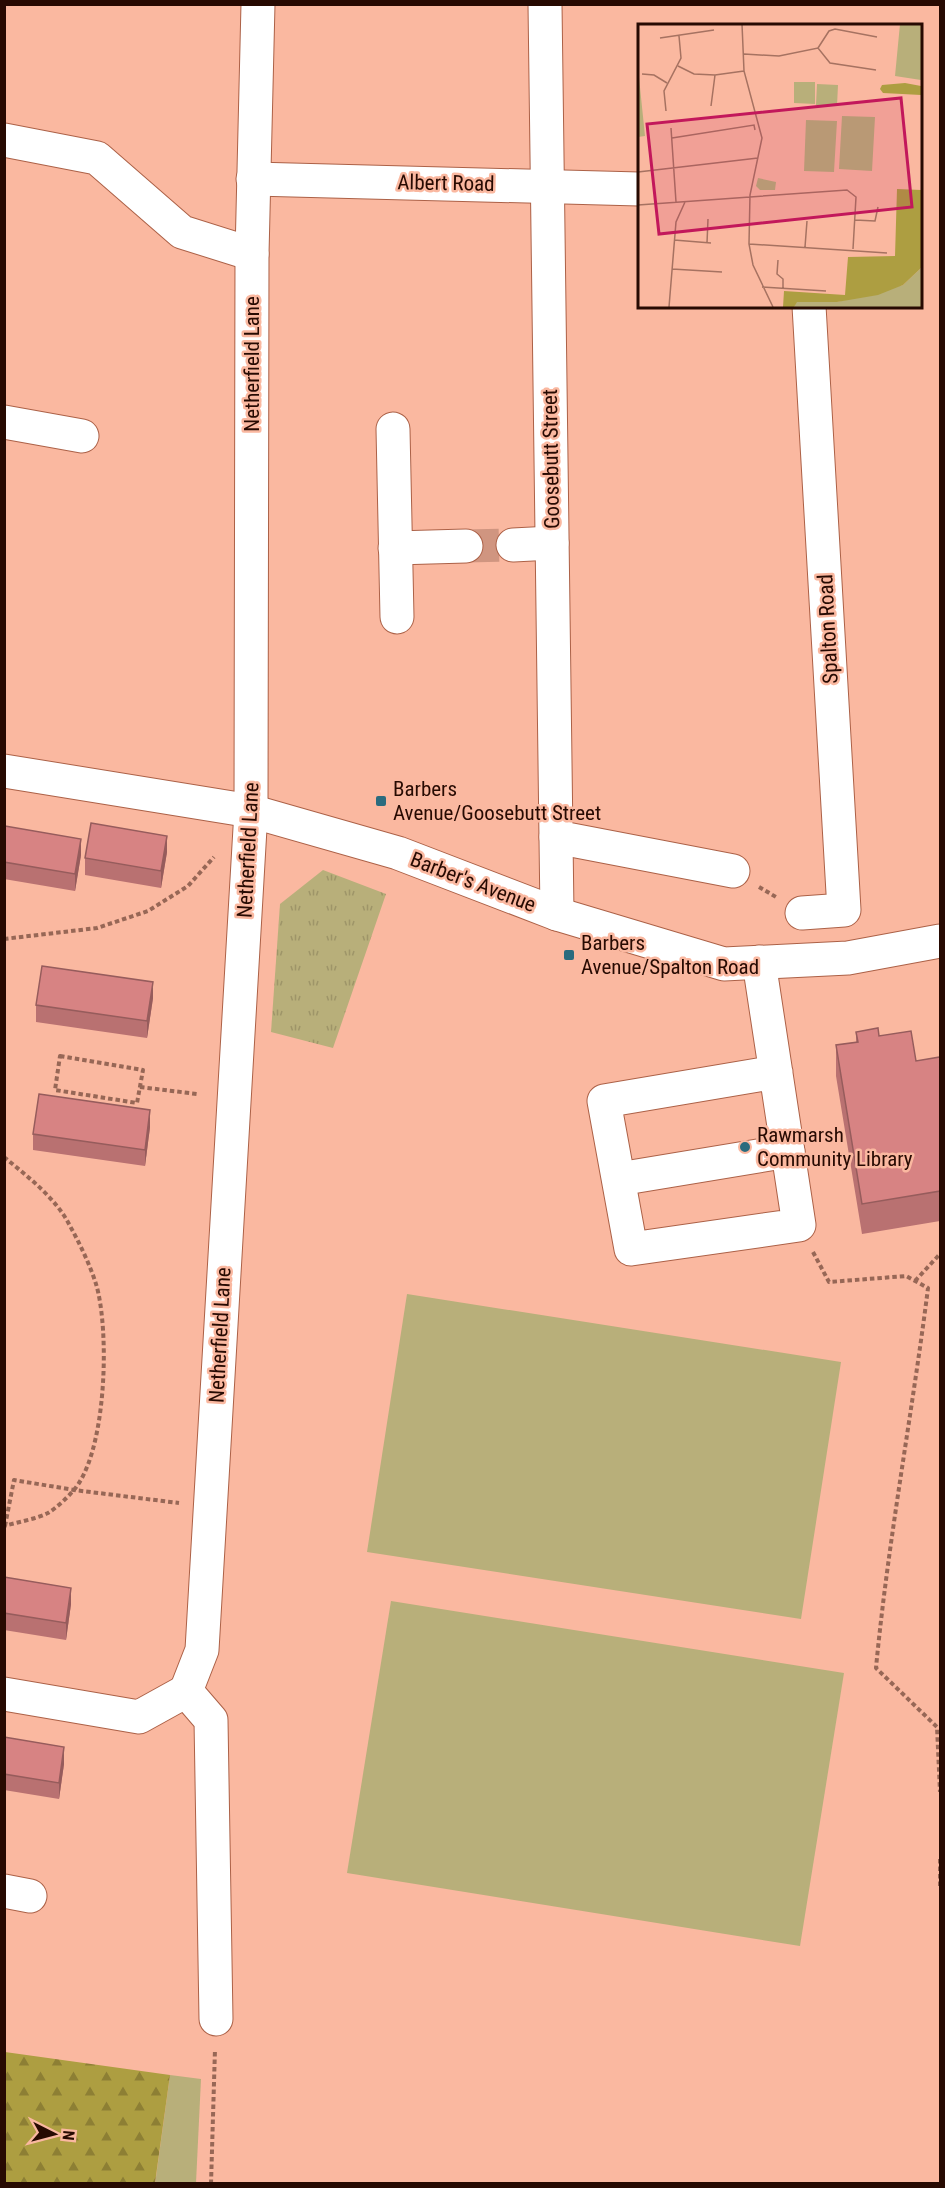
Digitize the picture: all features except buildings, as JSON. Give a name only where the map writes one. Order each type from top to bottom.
[{"type":"street","name":"Netherfield Lane","points":[[186,1691],[202,1650],[251,811],[252,254],[258,4]]},
{"type":"street","name":"Goosebutt Street","points":[[545,4],[557,914]]},
{"type":"street","points":[[4,140],[97,158],[182,232],[252,254]]},
{"type":"street","name":"Albert Road","points":[[253,179],[638,189]]},
{"type":"street","name":"Spalton Road","points":[[802,913],[844,910],[809,308]]},
{"type":"street","points":[[4,423],[82,436]]},
{"type":"street","points":[[393,429],[397,617]]},
{"type":"street","points":[[513,544],[552,543]]},
{"type":"street","points":[[395,548],[466,546]]},
{"type":"street","name":"Barber's Avenue","points":[[4,771],[251,811],[398,853],[557,914],[724,964],[848,957],[940,941]]},
{"type":"street","points":[[556,837],[733,871]]},
{"type":"street","points":[[759,962],[776,1072],[799,1225],[631,1249],[604,1101],[776,1072]]},
{"type":"street","points":[[619,1179],[788,1151]]},
{"type":"street","points":[[4,1694],[138,1717],[186,1691],[211,1720],[216,2019]]},
{"type":"path","points":[[4,939],[97,928],[148,911],[188,886],[218,853]]},
{"type":"path","points":[[733,871],[802,913]]},
{"type":"path","points":[[60,1056],[143,1070],[140,1087],[137,1103],[55,1090],[60,1056]]},
{"type":"path","points":[[140,1087],[197,1094]]},
{"type":"path","points":[[4,1157],[43,1191],[69,1224],[96,1285],[104,1338],[101,1414],[88,1463],[74,1490],[48,1513],[5,1526],[14,1480],[74,1490],[210,1506]]},
{"type":"path","points":[[799,1225],[829,1282],[906,1276],[928,1288],[882,1607],[876,1668],[937,1727],[940,1792]]},
{"type":"path","points":[[915,1281],[940,1254]]},
{"type":"path","points":[[940,1859],[940,1888]]},
{"type":"path","points":[[211,2184],[216,2019]]},
{"type":"green space","points":[[323,870],[386,894],[333,1048],[271,1032],[280,904]]},
{"type":"green space","points":[[407,1294],[841,1362],[801,1619],[367,1552]]},
{"type":"green space","points":[[391,1601],[844,1673],[800,1946],[347,1873]]},
{"type":"green space","points":[[5,2052],[170,2075],[155,2183],[5,2183]]},
{"type":"green space","points":[[170,2075],[201,2079],[196,2183],[155,2184]]},
{"type":"tunnel","points":[[466,546],[513,545]]},
{"type":"place","name":"Barbers Avenue/Goosebutt Street","points":[[381,801]]},
{"type":"place","name":"Barbers Avenue/Spalton Road","points":[[569,955]]},
{"type":"place","name":"Rawmarsh Community Library","points":[[745,1147]]}]
